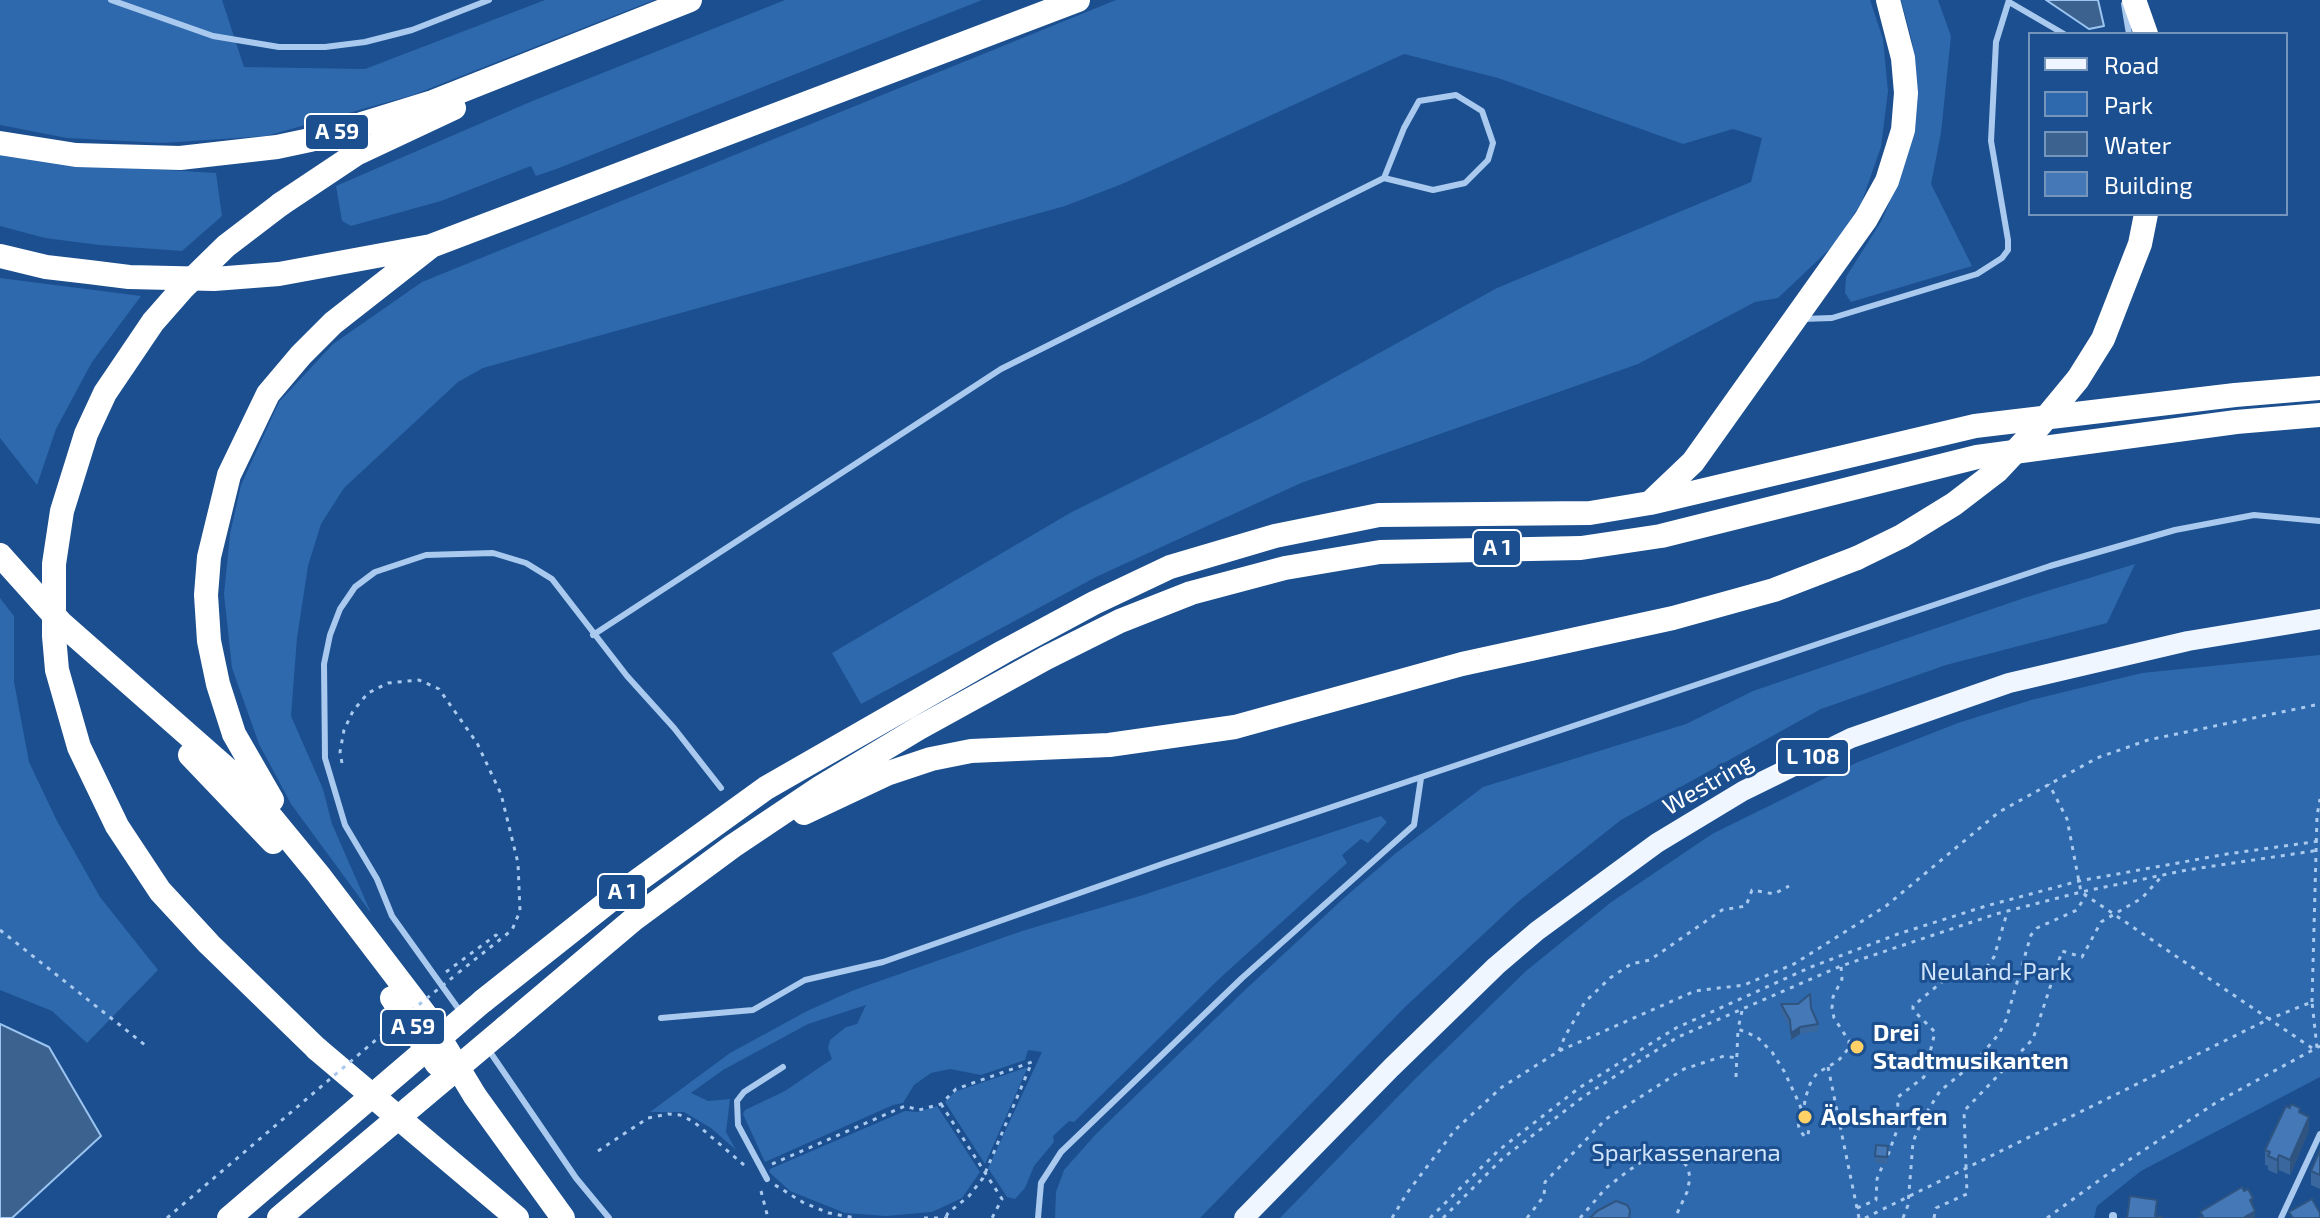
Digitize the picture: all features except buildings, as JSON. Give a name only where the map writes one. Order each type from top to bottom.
[{"type":"highway","name":"A 59","points":[[0,143],[76,155],[180,158],[299,142],[433,102],[690,0]]},
{"type":"highway","points":[[0,256],[46,267],[129,277],[214,279],[279,274],[431,246],[1078,0]]},
{"type":"highway","points":[[1650,503],[1693,462],[1866,219],[1887,181],[1898,150],[1906,93],[1903,58],[1888,0]]},
{"type":"highway","points":[[2134,0],[2145,32]]},
{"type":"highway","points":[[517,1218],[317,1049],[209,944],[160,891],[117,826],[79,747],[57,670],[54,636],[56,541],[72,476],[86,434],[105,393],[128,357],[182,289],[226,246],[281,204],[356,154],[656,14]]},
{"type":"highway","points":[[733,846],[889,773],[931,759],[971,751],[1109,745],[1235,727],[1462,664],[1687,614],[1774,590],[1857,558],[1902,536],[1954,504],[1997,471],[2040,425],[2078,379],[2103,339],[2140,244],[2146,216]]},
{"type":"highway","points":[[318,874],[234,734],[218,684],[209,641],[206,595],[209,557],[229,475],[268,394],[333,323],[431,246]]},
{"type":"highway","name":"A 1","points":[[229,1218],[483,1001],[608,902],[766,788],[1003,652],[1170,567],[1275,536],[1379,515],[1590,513],[1650,503],[1975,426],[2320,388]]},
{"type":"highway","name":"A 1","points":[[279,1218],[634,919],[733,846],[821,787],[983,693],[1120,621],[1191,593],[1285,568],[1380,552],[1581,548],[1661,536],[1977,457],[2236,422],[2320,415]]},
{"type":"highway","name":"A 59","points":[[0,555],[61,623],[244,784],[318,874],[427,1017],[475,1096],[563,1218]]},
{"type":"highway","name":"A 59","points":[[0,573],[20,598],[194,759],[272,841],[408,1020],[548,1218]]},
{"type":"main road","name":"Westring","points":[[1244,1218],[1391,1068],[1517,948],[1583,895],[1646,851],[1743,791],[1851,738],[2009,683],[2188,641],[2320,619]]},
{"type":"lane","points":[[111,0],[213,36],[279,47],[325,47],[365,42],[412,30],[489,0]]},
{"type":"lane","points":[[2123,0],[2129,32]]},
{"type":"lane","points":[[1795,320],[1832,318],[1977,274],[2002,258],[2008,250],[2008,240],[1991,141],[1996,42],[2009,1],[2061,32]]},
{"type":"lane","points":[[593,635],[1001,369],[1384,178],[1433,190],[1465,183],[1488,160],[1493,143],[1482,111],[1456,95],[1419,101],[1404,128],[1384,178]]},
{"type":"lane","points":[[661,1018],[753,1010],[805,980],[883,962],[1165,863],[2050,566],[2161,534],[2254,515],[2320,521]]},
{"type":"lane","points":[[470,1025],[392,916],[377,879],[345,825],[325,758],[324,664],[340,609],[355,587],[375,572],[426,555],[493,553],[526,563],[552,579],[576,607],[593,635],[674,728],[721,788]]},
{"type":"lane","points":[[1038,1218],[1041,1183],[1061,1152],[1242,978],[1414,825],[1421,778]]},
{"type":"lane","points":[[479,1036],[576,1178],[609,1218]]},
{"type":"lane","points":[[767,1179],[738,1125],[737,1101],[744,1092],[783,1067]]},
{"type":"lane","points":[[2281,1218],[2320,1134]]},
{"type":"path","points":[[167,1218],[384,1033],[512,930],[520,911],[514,849],[501,794],[477,743],[439,689],[419,680],[388,683],[368,693],[353,711],[344,730],[340,752],[342,766]]},
{"type":"path","points":[[1392,1218],[1455,1130],[1502,1087],[1559,1051],[1695,991],[1744,985],[1774,974],[1886,906],[1999,812],[2097,758],[2148,740],[2320,704]]},
{"type":"path","points":[[2049,784],[2067,819],[2081,892],[2317,1048]]},
{"type":"path","points":[[2317,1048],[2312,1002],[2320,799]]},
{"type":"path","points":[[1430,1218],[1499,1150],[1579,1088],[1676,1028],[1811,967],[1898,934],[2079,881],[2319,841]]},
{"type":"path","points":[[1443,1218],[1503,1158],[1583,1097],[1678,1037],[1841,966],[2007,911],[2081,892],[2318,851]]},
{"type":"path","points":[[1934,1218],[1936,1208],[1967,1194],[1964,1111],[2033,1039],[2062,951],[2082,957],[2101,922],[2142,898],[2162,876]]},
{"type":"path","points":[[1559,1051],[1585,1002],[1610,978],[1631,964],[1650,960],[1722,910],[1746,906],[1752,890],[1774,894],[1789,886]]},
{"type":"path","points":[[1903,1218],[1909,1196],[1913,1142],[1922,1120],[1940,1091],[1974,1063],[1999,1034],[2014,995],[2027,941],[2037,928],[2077,910],[2086,895]]},
{"type":"path","points":[[1857,1208],[1876,1200],[1877,1179],[1897,1130],[1898,1097],[1924,1077],[1935,1032],[1913,1010],[1913,1006],[1943,981],[1947,969],[1952,967],[1974,976],[1986,968],[1994,957],[2007,911]]},
{"type":"path","points":[[0,930],[145,1045]]},
{"type":"path","points":[[442,975],[496,935],[500,940]]},
{"type":"path","points":[[1738,1029],[1757,1037],[1772,1052],[1784,1071],[1802,1111],[1798,1120],[1799,1129],[1805,1137],[1809,1128],[1804,1111],[1805,1099],[1817,1073],[1846,1055],[1849,1048],[1849,1041],[1834,1018],[1832,1008],[1833,997],[1842,979],[1841,966]]},
{"type":"path","points":[[1774,974],[1782,991]]},
{"type":"path","points":[[1865,1218],[2269,1019],[2312,1002]]},
{"type":"path","points":[[1736,1077],[1742,1008]]},
{"type":"path","points":[[2047,1218],[2217,1102],[2317,1048]]},
{"type":"path","points":[[1527,1218],[1544,1196],[1545,1182],[1606,1119],[1684,1069],[1724,1056],[1737,1058]]},
{"type":"path","points":[[761,1168],[905,1106],[919,1110],[941,1104],[956,1089],[1032,1062],[974,1190],[948,1213],[949,1218],[924,1218]]},
{"type":"path","points":[[1828,1067],[1859,1218]]},
{"type":"path","points":[[941,1104],[1002,1199],[992,1218]]},
{"type":"path","points":[[598,1151],[648,1118],[680,1115],[694,1122],[749,1169]]},
{"type":"path","points":[[1580,1218],[1606,1188],[1646,1159],[1674,1156],[1688,1168],[1690,1178],[1675,1218]]},
{"type":"path","points":[[767,1179],[804,1203],[829,1213],[855,1218]]},
{"type":"path","points":[[759,1184],[768,1218]]},
{"type":"green space","points":[[0,0],[222,0],[244,67],[365,69],[545,0],[654,0],[413,95],[266,136],[163,143],[67,138],[0,125]]},
{"type":"green space","points":[[785,0],[982,0],[536,176],[531,166],[441,201],[351,226],[342,221],[336,186],[530,102]]},
{"type":"green space","points":[[1116,0],[1870,0],[1883,39],[1888,91],[1881,147],[1862,201],[1837,242],[1778,298],[1755,302],[1638,364],[1301,483],[1096,577],[861,704],[832,653],[1070,513],[1265,416],[1497,288],[1751,182],[1762,138],[1733,129],[1683,144],[1498,78],[1404,54],[1122,184],[1065,206],[483,368],[458,382],[344,488],[321,524],[308,566],[297,638],[291,716],[323,789],[332,824],[371,913],[291,804],[259,744],[232,668],[224,594],[230,534],[241,485],[279,402],[333,344],[422,282]]},
{"type":"green space","points":[[1901,0],[1938,0],[1951,36],[1941,133],[1931,184],[1972,266],[1851,302],[1845,293],[1846,277],[1882,220],[1896,186],[1915,66]]},
{"type":"green space","points":[[0,154],[64,164],[216,173],[222,216],[182,251],[45,238],[0,226]]},
{"type":"green space","points":[[0,278],[141,296],[92,362],[56,429],[37,485],[0,438]]},
{"type":"green space","points":[[2135,564],[2107,623],[1946,665],[1821,709],[1621,820],[1519,901],[1405,1007],[1200,1218],[1055,1218],[1056,1192],[1064,1170],[1096,1134],[1344,898],[1396,853],[1483,787],[1686,724],[1753,691],[2024,598]]},
{"type":"green space","points":[[0,598],[14,616],[14,682],[29,762],[57,821],[100,897],[158,970],[87,1043],[52,1011],[0,990]]},
{"type":"green space","name":"Neuland-Park","points":[[2320,655],[2320,1077],[2141,1171],[2097,1206],[2094,1218],[1280,1218],[1417,1077],[1526,971],[1610,903],[1712,834],[1858,762],[1958,723],[2031,700],[2142,673]]},
{"type":"green space","points":[[1381,816],[1387,822],[1368,843],[1361,839],[1342,855],[1347,863],[1219,979],[1074,1122],[1069,1121],[1053,1136],[1054,1142],[1034,1166],[1025,1188],[1015,1199],[1007,1197],[988,1168],[1042,1052],[1028,1050],[1025,1060],[981,1075],[950,1069],[931,1073],[914,1085],[903,1103],[765,1162],[743,1114],[745,1110],[785,1091],[832,1059],[828,1048],[830,1040],[846,1027],[857,1024],[866,1005],[808,1024],[723,1070],[691,1093],[708,1101],[730,1099],[726,1132],[736,1150],[711,1128],[684,1112],[650,1112],[730,1053],[807,1011],[854,990],[1022,931],[1140,896]]},
{"type":"green space","points":[[1028,1067],[985,1164],[945,1102],[954,1092]]},
{"type":"green space","points":[[937,1106],[980,1172],[962,1198],[932,1212],[886,1216],[845,1213],[790,1191],[769,1172],[905,1111],[918,1112]]},
{"type":"water","points":[[2046,0],[2098,0],[2104,26],[2089,29]]},
{"type":"water","points":[[0,1024],[49,1047],[101,1136],[12,1218],[0,1218]]},
{"type":"place","name":"Drei Stadtmusikanten","points":[[1857,1047]]},
{"type":"place","name":"Äolsharfen","points":[[1805,1117]]},
{"type":"park label","name":"Sparkassenarena","points":[[1686,1153]]}]
